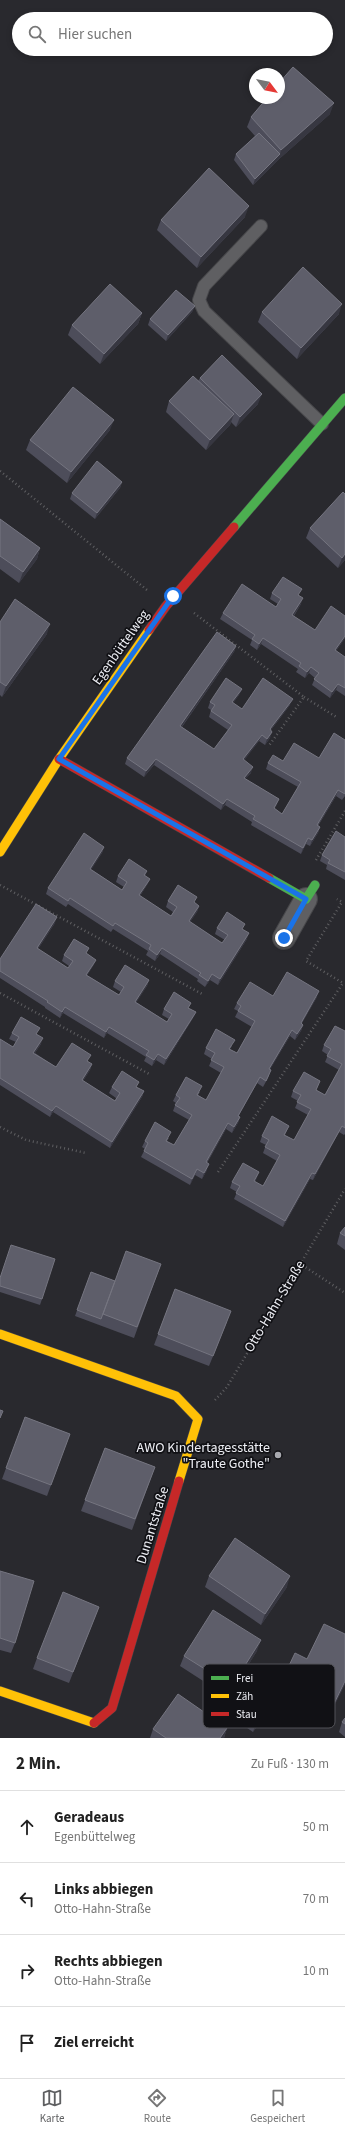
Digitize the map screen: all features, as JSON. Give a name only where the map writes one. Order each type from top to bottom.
[{"type":"street","name":"Egenbüttelweg","points":[[0,852],[59,759],[173,596],[345,398]]},
{"type":"street","points":[[59,759],[306,893],[284,938]]},
{"type":"street","points":[[0,1334],[176,1396],[198,1419]]},
{"type":"street","name":"Dunantstraße","points":[[0,1691],[94,1723],[112,1708],[198,1419]]},
{"type":"lane","points":[[261,226],[204,286],[199,300],[204,311],[322,424]]},
{"type":"path","points":[[0,471],[166,606]]},
{"type":"path","points":[[173,596],[304,697],[338,718]]},
{"type":"path","points":[[268,747],[304,697]]},
{"type":"path","points":[[306,893],[345,811]]},
{"type":"path","points":[[0,885],[204,995]]},
{"type":"path","points":[[218,1172],[343,983],[306,961]]},
{"type":"path","points":[[0,993],[151,1074]]},
{"type":"path","points":[[0,1127],[26,1140],[86,1153]]},
{"type":"path","name":"Otto-Hahn-Straße","points":[[198,1419],[227,1387],[299,1263],[345,1189]]},
{"type":"path","points":[[299,1263],[345,1293]]},
{"type":"building","points":[[293,67],[334,103],[281,150],[251,117],[262,104],[285,104],[285,76]]},
{"type":"building","points":[[259,133],[280,154],[255,179],[236,154]]},
{"type":"building","points":[[209,168],[249,206],[201,257],[161,220]]},
{"type":"building","points":[[303,267],[342,304],[301,348],[262,312]]},
{"type":"building","points":[[110,284],[142,313],[104,354],[72,325]]},
{"type":"building","points":[[176,290],[195,306],[168,335],[150,319]]},
{"type":"building","points":[[222,355],[262,394],[240,417],[200,378]]},
{"type":"building","points":[[193,376],[234,414],[210,440],[169,401]]},
{"type":"building","points":[[73,387],[114,420],[71,472],[30,440]]},
{"type":"building","points":[[97,461],[122,482],[97,513],[72,493]]},
{"type":"building","points":[[343,492],[345,494],[345,554],[342,558],[310,528]]},
{"type":"building","points":[[0,519],[40,548],[23,572],[0,556]]},
{"type":"building","points":[[283,577],[302,589],[298,595],[303,598],[292,615],[315,630],[331,606],[345,616],[345,636],[335,650],[345,657],[345,688],[338,684],[332,692],[314,679],[319,673],[311,667],[307,672],[299,666],[301,663],[263,638],[259,644],[252,639],[255,635],[223,613],[242,584],[276,607],[281,599],[272,593]]},
{"type":"building","points":[[15,599],[50,624],[6,686],[0,682],[0,622]]},
{"type":"building","points":[[217,632],[236,646],[180,726],[214,749],[232,725],[211,711],[215,705],[210,702],[226,678],[242,689],[232,702],[242,709],[263,678],[293,699],[270,729],[272,732],[267,739],[262,735],[243,759],[253,767],[244,778],[279,799],[274,808],[282,814],[301,782],[268,763],[273,755],[283,761],[294,743],[319,758],[334,733],[345,740],[345,794],[338,790],[317,825],[320,827],[312,840],[308,838],[303,848],[253,819],[255,816],[227,799],[223,804],[156,759],[146,771],[127,758]]},
{"type":"building","points":[[336,831],[345,837],[345,872],[328,863],[330,860],[322,855]]},
{"type":"building","points":[[84,833],[104,847],[90,869],[122,890],[127,882],[118,876],[129,859],[147,871],[144,875],[150,879],[139,895],[171,916],[177,907],[168,901],[178,885],[197,897],[194,902],[199,906],[189,921],[222,943],[228,935],[217,928],[227,912],[245,924],[242,929],[249,933],[220,979],[212,974],[208,981],[199,975],[201,973],[162,948],[157,955],[149,949],[151,945],[115,923],[113,926],[70,898],[68,901],[48,888]]},
{"type":"building","points":[[36,904],[57,917],[37,948],[68,968],[73,961],[64,955],[74,939],[89,948],[86,953],[96,960],[86,975],[119,995],[124,987],[115,981],[125,965],[149,980],[135,1002],[167,1022],[172,1014],[164,1009],[174,992],[191,1003],[188,1008],[196,1012],[166,1059],[158,1054],[154,1060],[146,1055],[149,1051],[109,1027],[106,1032],[65,1007],[62,1012],[47,1002],[48,1001],[0,971],[0,959]]},
{"type":"building","points":[[287,972],[319,991],[301,1023],[303,1025],[297,1034],[292,1030],[269,1069],[271,1070],[266,1081],[260,1077],[238,1116],[240,1117],[234,1127],[228,1123],[206,1162],[209,1164],[204,1173],[197,1169],[192,1179],[144,1151],[148,1143],[145,1141],[155,1122],[171,1132],[166,1141],[174,1145],[192,1115],[175,1105],[180,1098],[176,1095],[186,1077],[202,1086],[197,1095],[206,1100],[224,1067],[211,1060],[215,1053],[206,1048],[216,1029],[235,1040],[229,1049],[237,1053],[255,1021],[238,1011],[241,1006],[237,1003],[250,982],[273,996]]},
{"type":"building","points":[[21,1017],[40,1028],[36,1034],[43,1038],[33,1053],[56,1067],[72,1043],[91,1055],[87,1061],[92,1064],[82,1080],[115,1101],[120,1093],[112,1087],[122,1071],[139,1082],[136,1087],[144,1091],[112,1142],[56,1106],[52,1111],[0,1078],[0,1039],[13,1047],[19,1037],[12,1033]]},
{"type":"building","points":[[335,1026],[345,1031],[345,1128],[342,1126],[315,1174],[312,1173],[285,1221],[236,1193],[240,1186],[232,1182],[243,1163],[259,1172],[254,1181],[263,1186],[280,1155],[265,1147],[269,1140],[262,1136],[272,1116],[289,1126],[284,1135],[294,1140],[311,1109],[297,1102],[301,1095],[293,1091],[304,1072],[320,1081],[316,1090],[325,1095],[342,1064],[327,1056],[331,1049],[324,1045]]},
{"type":"building","points":[[345,1227],[345,1236],[340,1233]]},
{"type":"building","points":[[11,1245],[55,1259],[42,1299],[0,1286],[0,1278]]},
{"type":"building","points":[[126,1251],[161,1264],[137,1327],[103,1314]]},
{"type":"building","points":[[91,1272],[115,1281],[101,1319],[77,1310]]},
{"type":"building","points":[[175,1289],[231,1311],[213,1356],[158,1334]]},
{"type":"building","points":[[0,1410],[3,1411],[0,1418]]},
{"type":"building","points":[[25,1417],[70,1434],[51,1485],[6,1468]]},
{"type":"building","points":[[105,1448],[155,1467],[135,1519],[85,1500]]},
{"type":"building","points":[[235,1538],[290,1576],[265,1614],[209,1576]]},
{"type":"building","points":[[0,1571],[34,1581],[15,1643],[0,1638]]},
{"type":"building","points":[[63,1592],[99,1607],[73,1672],[37,1658]]},
{"type":"building","points":[[213,1610],[261,1640],[246,1664],[203,1664],[203,1668],[184,1656]]},
{"type":"building","points":[[324,1624],[345,1634],[345,1681],[335,1702],[335,1664],[290,1664],[295,1653],[307,1659]]},
{"type":"building","points":[[178,1694],[203,1711],[203,1728],[227,1728],[220,1738],[166,1738],[153,1729]]},
{"type":"traffic: fast","points":[[234,527],[345,398]]},
{"type":"traffic: fast","points":[[269,878],[306,899],[315,885]]},
{"type":"traffic: slow","points":[[0,852],[59,759],[149,630]]},
{"type":"traffic: slow","points":[[0,1334],[176,1396],[198,1419],[179,1481]]},
{"type":"traffic: slow","points":[[0,1691],[94,1723]]},
{"type":"traffic: jam","points":[[149,630],[166,606],[234,527]]},
{"type":"traffic: jam","points":[[59,759],[269,878]]},
{"type":"traffic: jam","points":[[94,1723],[112,1708],[179,1481]]},
{"type":"place","name":"AWO Kindertagesstätte \"Traute Gothe\"","points":[[278,1455]]},
{"type":"route","points":[[173,596],[59,759],[306,899],[284,938]]}]
